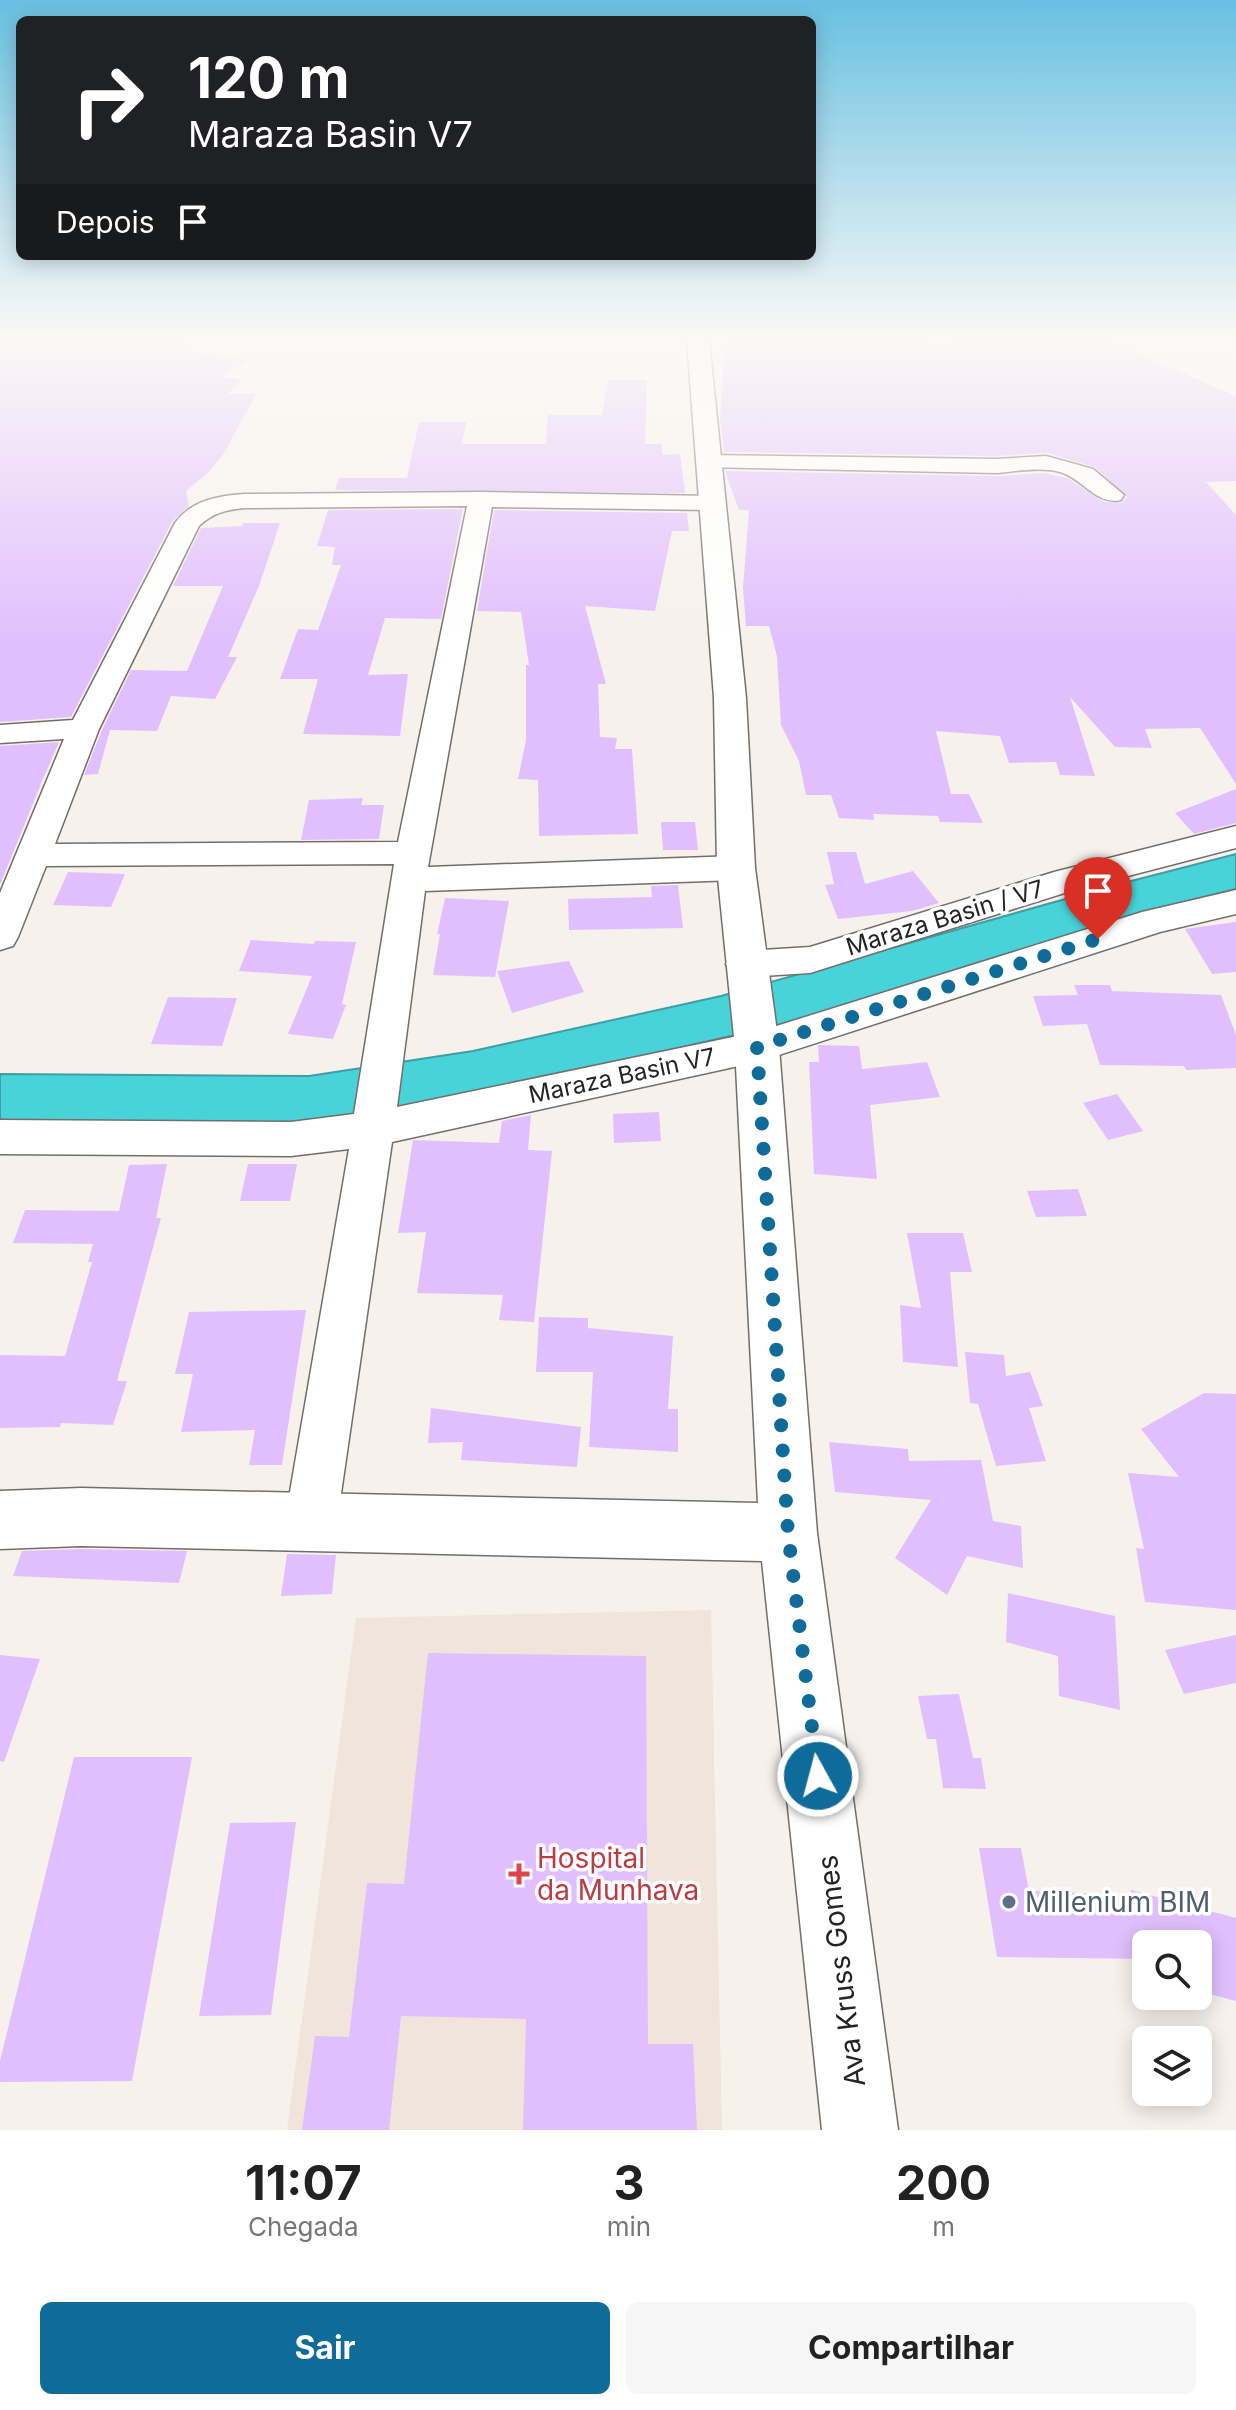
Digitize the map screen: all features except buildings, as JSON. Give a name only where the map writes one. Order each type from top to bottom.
[{"type":"street","name":"Ava Kruss Gomes","points":[[706,440],[730,698],[736,868],[757,1047],[788,1533],[860,2130]]},
{"type":"street","points":[[708,462],[997,466],[1044,463],[1080,469],[1112,495]]},
{"type":"street","points":[[0,937],[36,855],[84,729],[188,523],[201,511],[220,503],[244,501],[481,499],[712,503]]},
{"type":"street","points":[[311,1521],[411,867],[481,499]]},
{"type":"street","points":[[0,734],[84,729]]},
{"type":"street","name":"Maraza Basin / V7","points":[[745,964],[810,960],[1066,880],[1236,837]]},
{"type":"street","points":[[36,855],[411,867],[736,868]]},
{"type":"street","name":"Maraza Basin V7","points":[[0,1137],[291,1139],[373,1129],[757,1047],[1155,921],[1236,902]]},
{"type":"street","points":[[0,1520],[81,1517],[788,1533]]},
{"type":"shaded area","name":"Hospital da Munhava","points":[[711,1610],[722,2130],[287,2130],[356,1618]]},
{"type":"water","points":[[1236,854],[1236,889],[1143,912],[796,1021],[413,1109],[295,1122],[0,1123],[0,1074],[309,1076],[473,1051],[721,996]]},
{"type":"place","name":"Hospital da Munhava","points":[[519,1874]]},
{"type":"place","name":"Millenium BIM","points":[[1009,1902]]},
{"type":"route","points":[[818,1776],[788,1533],[757,1047],[1098,939]]}]
